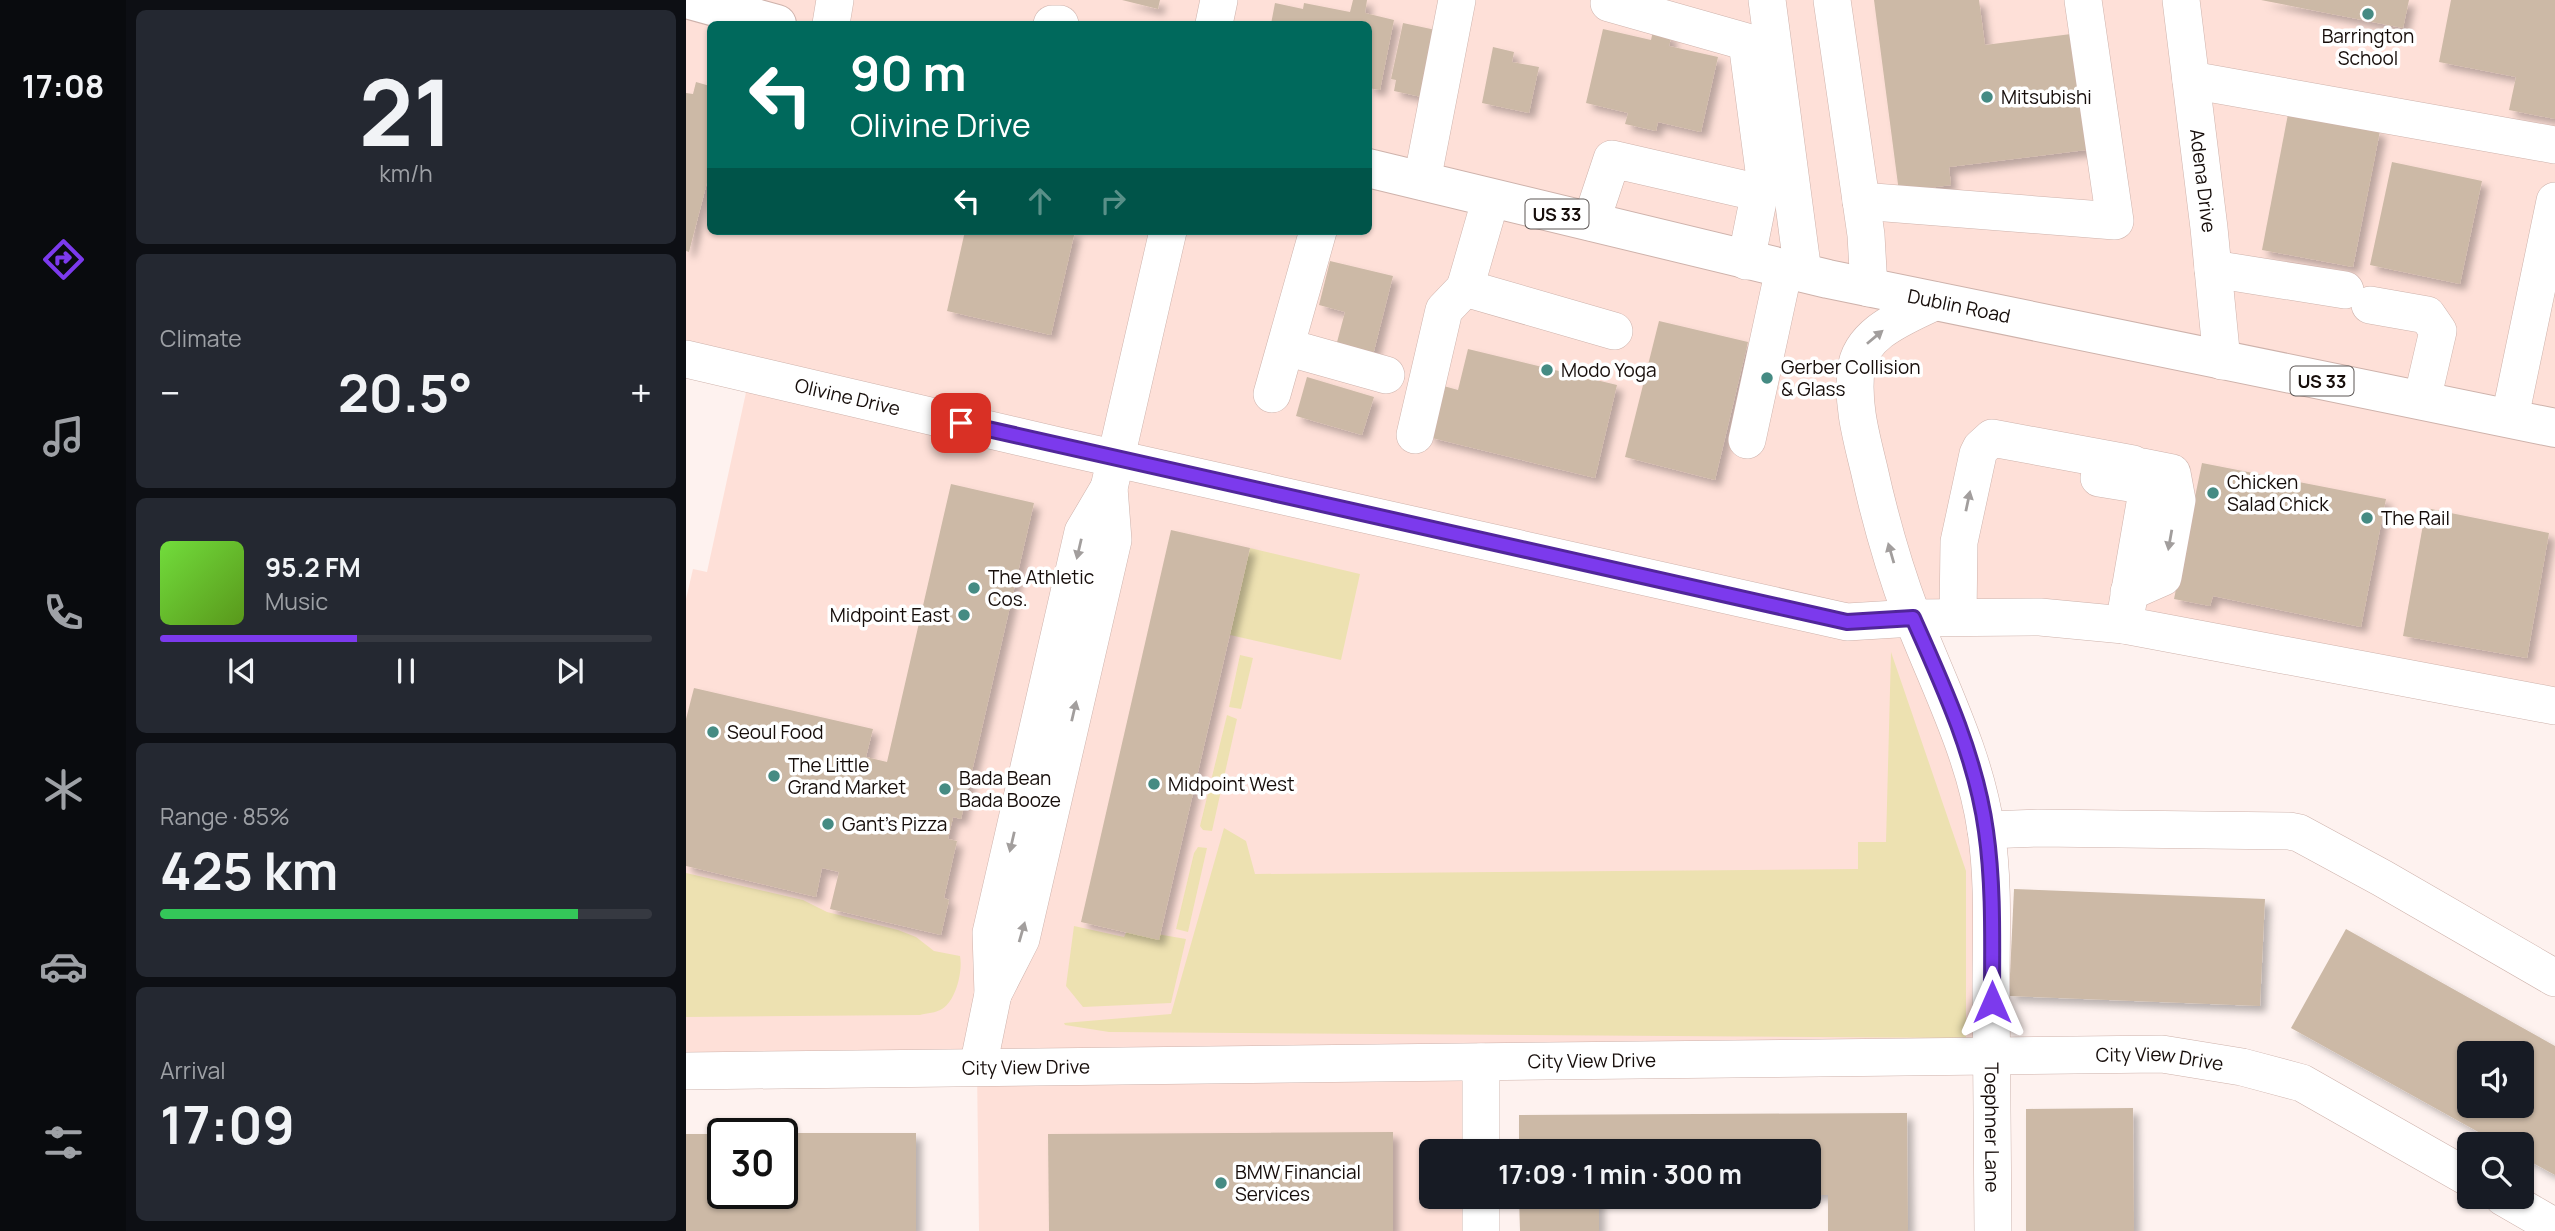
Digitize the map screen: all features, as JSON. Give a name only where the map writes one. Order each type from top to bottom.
[{"type":"main road","points":[[690,0],[766,21]]},
{"type":"main road","name":"Dublin Road","points":[[1372,169],[1746,261],[1869,288],[2555,428]]},
{"type":"street","points":[[832,21],[835,0]]},
{"type":"street","points":[[1215,21],[1219,0]]},
{"type":"street","points":[[1422,181],[1457,0]]},
{"type":"street","points":[[1746,261],[1764,171],[1760,40],[1767,0]]},
{"type":"street","points":[[1832,0],[1861,201],[1869,288]]},
{"type":"street","points":[[1861,201],[2115,220],[2082,0]]},
{"type":"street","name":"Adena Drive","points":[[2181,0],[2222,361]]},
{"type":"street","points":[[1609,3],[1760,40]]},
{"type":"street","points":[[1747,440],[1794,271],[1760,40]]},
{"type":"street","points":[[2191,80],[2555,145]]},
{"type":"street","points":[[1591,222],[1612,159],[1760,193]]},
{"type":"street","points":[[1415,435],[1444,310],[1465,288],[1491,198]]},
{"type":"street","points":[[2510,417],[2541,338],[2555,201]]},
{"type":"street","points":[[978,1067],[993,994],[991,933],[1037,802],[1083,532],[1112,473],[1167,235]]},
{"type":"street","points":[[1272,394],[1317,235]]},
{"type":"street","points":[[2213,269],[2358,298],[2427,315],[2438,331],[2422,400]]},
{"type":"street","points":[[1465,288],[1614,331]]},
{"type":"street","name":"Toephner Lane","points":[[1936,301],[1895,322],[1870,339],[1861,351],[1856,368],[1854,402],[1891,558],[1955,720],[1974,776],[1986,830],[1991,893],[1993,1231]]},
{"type":"street","points":[[1286,347],[1386,375]]},
{"type":"street","name":"Olivine Drive","points":[[686,359],[1112,473],[1847,622],[1913,618],[2040,617],[2126,608],[2555,706]]},
{"type":"street","points":[[1958,617],[1959,542],[1978,454],[1992,438],[2172,473],[2177,500],[2163,578],[2126,608]]},
{"type":"street","points":[[1978,454],[2148,486],[2126,608]]},
{"type":"street","points":[[1986,830],[2158,829],[2299,833],[2555,978]]},
{"type":"street","name":"City View Drive","points":[[686,1071],[2162,1054],[2242,1067],[2302,1083],[2457,1171]]},
{"type":"street","points":[[1481,1062],[1481,1139]]},
{"type":"street","points":[[1480,1209],[1480,1231]]},
{"type":"street","points":[[2523,1209],[2555,1227]]},
{"type":"shaded area","points":[[686,0],[2555,0],[2555,706],[2153,629],[1913,618],[1974,776],[1992,1057],[1481,1062],[1481,1139],[1419,1139],[1419,1209],[1481,1209],[1481,1231],[979,1231],[977,1067],[686,1071],[686,599],[693,569],[707,572],[750,374],[686,359]]},
{"type":"shaded area","points":[[1250,548],[1360,574],[1341,660],[1230,635]]},
{"type":"shaded area","points":[[1891,652],[1966,871],[1966,1038],[1109,1032],[1064,1023],[1171,1014],[1224,828],[1246,841],[1255,874],[1858,869],[1858,842],[1886,842]]},
{"type":"shaded area","points":[[1240,655],[1253,658],[1241,709],[1229,707]]},
{"type":"shaded area","points":[[1227,715],[1237,719],[1212,831],[1203,830],[1200,826]]},
{"type":"shaded area","points":[[1198,847],[1207,848],[1188,932],[1176,929],[1194,853]]},
{"type":"shaded area","points":[[686,873],[803,900],[827,912],[916,937],[934,951],[960,956],[955,993],[942,1009],[920,1015],[686,1017]]},
{"type":"shaded area","points":[[1074,926],[1124,937],[1128,929],[1186,939],[1171,1003],[1083,1007],[1066,986]]},
{"type":"building","points":[[1122,0],[1160,0],[1158,9]]},
{"type":"building","points":[[1353,0],[1367,0],[1365,13],[1394,20],[1380,90],[1372,89],[1372,21],[1272,21],[1275,3],[1303,9],[1304,3],[1350,12]]},
{"type":"building","name":"Mitsubishi","points":[[1874,0],[1979,0],[1985,45],[2079,33],[2094,149],[1949,167],[1951,185],[1899,192]]},
{"type":"building","name":"Barrington School","points":[[2261,0],[2409,0],[2403,28]]},
{"type":"building","points":[[2451,0],[2555,0],[2555,119],[2509,110],[2516,77],[2439,62]]},
{"type":"building","points":[[1403,23],[1445,32],[1431,99],[1394,91],[1396,80],[1391,79]]},
{"type":"building","points":[[1603,29],[1651,40],[1653,31],[1672,35],[1669,46],[1718,57],[1701,132],[1658,122],[1656,131],[1625,124],[1628,113],[1586,103]]},
{"type":"building","points":[[1493,47],[1514,52],[1512,62],[1539,67],[1529,113],[1482,103]]},
{"type":"building","points":[[696,82],[707,85],[707,183],[689,252],[686,251],[686,93],[693,94]]},
{"type":"building","points":[[2288,114],[2380,131],[2353,267],[2262,250]]},
{"type":"building","points":[[2392,162],[2482,181],[2460,284],[2370,265]]},
{"type":"building","points":[[964,235],[1074,235],[1051,335],[947,311]]},
{"type":"building","points":[[1330,261],[1393,276],[1373,355],[1336,346],[1345,312],[1319,305]]},
{"type":"building","points":[[1659,321],[1748,342],[1715,480],[1625,457]]},
{"type":"building","points":[[1468,349],[1617,385],[1595,478],[1428,437],[1440,385],[1458,390]]},
{"type":"building","points":[[1307,377],[1374,397],[1362,435],[1296,416]]},
{"type":"building","points":[[2202,463],[2386,499],[2361,627],[2213,596],[2210,606],[2174,599]]},
{"type":"building","points":[[951,484],[1034,503],[961,819],[953,817],[948,839],[957,841],[944,898],[949,900],[941,935],[830,909],[839,872],[822,868],[816,897],[686,866],[686,719],[694,688],[873,729],[866,757],[887,762]]},
{"type":"building","points":[[2426,508],[2549,533],[2527,658],[2403,636]]},
{"type":"building","name":"Midpoint West","points":[[1171,530],[1250,548],[1159,940],[1081,922]]},
{"type":"building","points":[[2014,889],[2265,899],[2260,1006],[2009,996]]},
{"type":"building","points":[[2346,929],[2555,1046],[2555,1175],[2534,1164],[2534,1132],[2478,1132],[2291,1028]]},
{"type":"building","points":[[2133,1108],[2134,1231],[2026,1231],[2026,1109]]},
{"type":"building","points":[[1907,1113],[1908,1231],[1828,1231],[1828,1195],[1821,1195],[1821,1139],[1519,1139],[1519,1115]]},
{"type":"building","name":"BMW Financial Services","points":[[1393,1132],[1393,1231],[1049,1231],[1048,1134]]},
{"type":"building","points":[[798,1133],[916,1133],[916,1231],[686,1231],[686,1134],[707,1134],[707,1209],[798,1209]]},
{"type":"building","points":[[1519,1209],[1599,1209],[1599,1231],[1520,1231]]},
{"type":"place","name":"Barrington School","points":[[2368,14]]},
{"type":"place","name":"Mitsubishi","points":[[1987,97]]},
{"type":"place","name":"Modo Yoga","points":[[1547,370]]},
{"type":"place","name":"Gerber Collision & Glass","points":[[1767,378]]},
{"type":"place","name":"Chicken Salad Chick","points":[[2213,493]]},
{"type":"place","name":"The Rail","points":[[2367,518]]},
{"type":"place","name":"The Athletic Cos.","points":[[974,588]]},
{"type":"place","name":"Midpoint East","points":[[964,615]]},
{"type":"place","name":"Seoul Food","points":[[713,732]]},
{"type":"place","name":"The Little Grand Market","points":[[774,776]]},
{"type":"place","name":"Midpoint West","points":[[1154,784]]},
{"type":"place","name":"Bada Bean Bada Booze","points":[[945,789]]},
{"type":"place","name":"Gant's Pizza","points":[[828,824]]},
{"type":"place","name":"BMW Financial Services","points":[[1221,1183]]},
{"type":"route","points":[[961,423],[1847,622],[1913,618],[1955,720],[1974,776],[1986,830],[1991,893],[1992,1002]]}]
